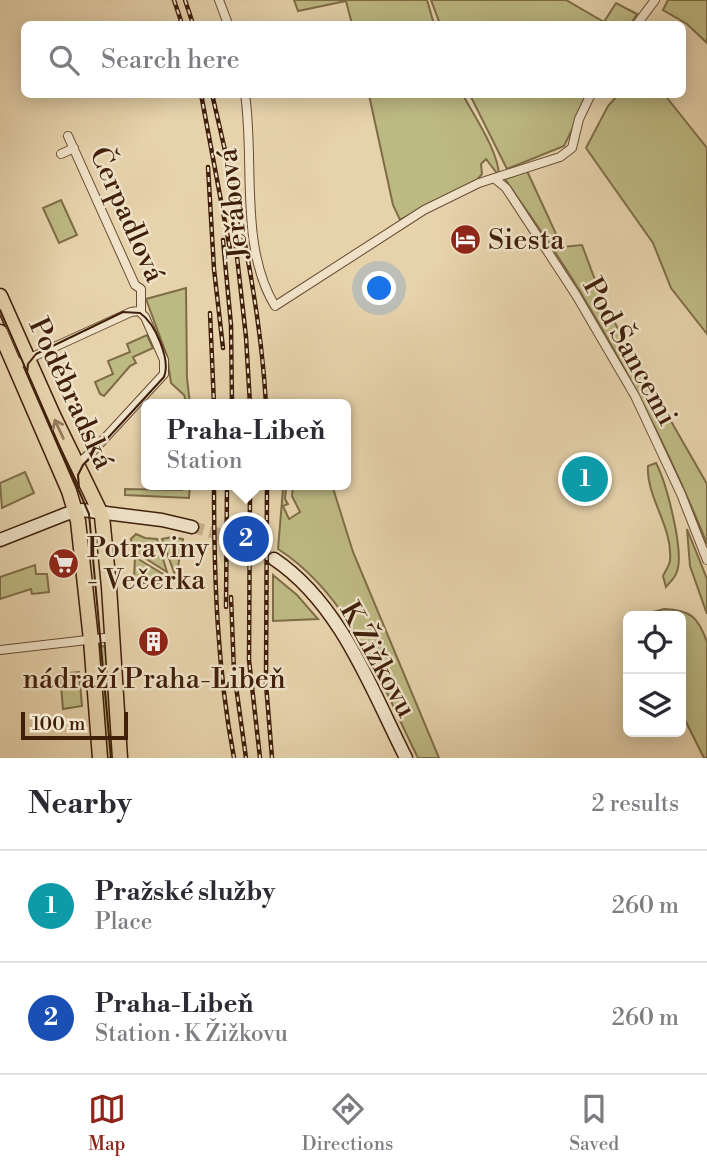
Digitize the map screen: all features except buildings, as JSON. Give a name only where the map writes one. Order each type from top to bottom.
[{"type":"main road","name":"Poděbradská","points":[[0,296],[21,362],[76,511],[81,535],[100,758]]},
{"type":"main road","name":"Poděbradská","points":[[0,332],[21,362],[100,512],[113,637],[120,758]]},
{"type":"main road","points":[[0,540],[76,511],[162,520],[192,527]]},
{"type":"main road","name":"K Žižkovu","points":[[274,559],[303,584],[331,616],[356,658],[406,758]]},
{"type":"street","points":[[219,0],[227,21]]},
{"type":"street","points":[[639,21],[655,0]]},
{"type":"street","name":"Jeřábová","points":[[244,98],[253,233],[266,292],[275,306],[424,210],[479,183],[495,179]]},
{"type":"street","points":[[495,179],[523,167],[536,166],[560,157],[572,148],[579,119],[590,98]]},
{"type":"street","name":"Čerpadlová","points":[[21,362],[138,312],[141,289],[135,285],[68,136]]},
{"type":"street","points":[[61,153],[74,148]]},
{"type":"street","name":"Pod Šancemi","points":[[495,179],[506,188],[563,276],[635,396],[681,494],[707,560]]},
{"type":"street","points":[[138,312],[164,358],[166,369],[163,377],[142,399]]},
{"type":"street","points":[[77,464],[141,400]]},
{"type":"street","points":[[0,650],[113,637]]},
{"type":"shaded area","points":[[294,0],[427,0],[433,21],[351,21],[346,1],[298,11]]},
{"type":"shaded area","points":[[431,0],[566,0],[602,21],[439,21]]},
{"type":"shaded area","points":[[668,0],[707,0],[707,43],[686,21],[663,10]]},
{"type":"shaded area","points":[[616,3],[637,14],[633,21],[605,21]]},
{"type":"shaded area","points":[[370,98],[465,98],[491,145],[499,176],[486,159],[481,164],[482,174],[477,180],[400,220],[393,205]]},
{"type":"shaded area","points":[[472,98],[588,98],[564,146],[507,169]]},
{"type":"shaded area","points":[[615,98],[667,98],[707,148],[707,334],[671,288],[653,243],[586,148],[608,106]]},
{"type":"shaded area","points":[[527,171],[562,247],[582,245],[604,304],[707,484],[707,544],[666,450],[619,359],[566,269],[505,179]]},
{"type":"shaded area","points":[[61,200],[77,235],[59,243],[43,208]]},
{"type":"shaded area","points":[[186,288],[189,399],[185,399],[171,383],[167,356],[146,299]]},
{"type":"shaded area","points":[[147,335],[153,348],[133,357],[136,363],[130,366],[104,396],[100,394],[95,382],[113,374],[108,361],[130,352],[127,344]]},
{"type":"shaded area","points":[[656,463],[665,486],[677,536],[678,565],[676,574],[666,587],[663,576],[670,562],[670,548],[648,478],[648,466]]},
{"type":"shaded area","points":[[25,472],[34,493],[2,508],[0,483]]},
{"type":"shaded area","points":[[125,489],[190,490],[189,498],[125,495]]},
{"type":"shaded area","points":[[283,490],[286,490],[285,499],[288,504],[283,506],[289,519],[300,512],[292,496],[293,490],[334,490],[353,552],[439,758],[418,758],[377,672],[345,616],[303,568],[278,549]]},
{"type":"shaded area","points":[[687,529],[707,579],[707,614],[690,566]]},
{"type":"shaded area","points":[[136,534],[157,539],[167,572],[132,550],[131,539]]},
{"type":"shaded area","points":[[162,539],[183,539],[176,578]]},
{"type":"shaded area","points":[[135,557],[168,577],[169,583],[142,583],[142,579],[134,579]]},
{"type":"shaded area","points":[[35,565],[36,574],[47,574],[49,592],[32,594],[31,589],[0,599],[0,577]]},
{"type":"shaded area","points":[[273,575],[297,595],[318,619],[273,621]]},
{"type":"shaded area","points":[[686,613],[697,621],[707,642],[707,758],[704,758],[686,722]]},
{"type":"shaded area","points":[[105,646],[115,758],[105,758],[95,647]]},
{"type":"shaded area","points":[[79,672],[82,706],[63,709],[60,674]]},
{"type":"tunnel","points":[[192,527],[230,537],[274,559]]},
{"type":"tram line","points":[[0,310],[89,514],[111,758]]},
{"type":"tram line","points":[[27,374],[28,364],[36,354],[123,312],[140,313],[156,333],[166,370],[164,377],[144,399]]},
{"type":"tram line","points":[[79,487],[78,475],[83,465],[141,402]]},
{"type":"railway","points":[[174,0],[181,21]]},
{"type":"railway","points":[[185,0],[192,21]]},
{"type":"railway","points":[[202,98],[230,249]]},
{"type":"railway","points":[[213,98],[253,287],[266,399]]},
{"type":"railway","points":[[208,167],[214,269],[223,348]]},
{"type":"railway","points":[[235,239],[250,399]]},
{"type":"railway","points":[[223,240],[231,325],[232,399]]},
{"type":"railway","points":[[210,313],[214,399]]},
{"type":"railway","points":[[214,490],[218,622],[234,758]]},
{"type":"railway","points":[[226,607],[227,490]]},
{"type":"railway","points":[[250,490],[249,660],[260,758]]},
{"type":"railway","points":[[267,490],[266,684],[272,758]]},
{"type":"railway","points":[[231,597],[234,672],[246,758]]},
{"type":"place","name":"Siesta","points":[[465,239]]},
{"type":"place","name":"Pražské služby","points":[[585,479]]},
{"type":"place","name":"Praha-Libeň","points":[[246,539]]},
{"type":"place","name":"Potraviny - Večerka","points":[[64,563]]},
{"type":"place","name":"nádraží Praha-Libeň","points":[[154,641]]}]
